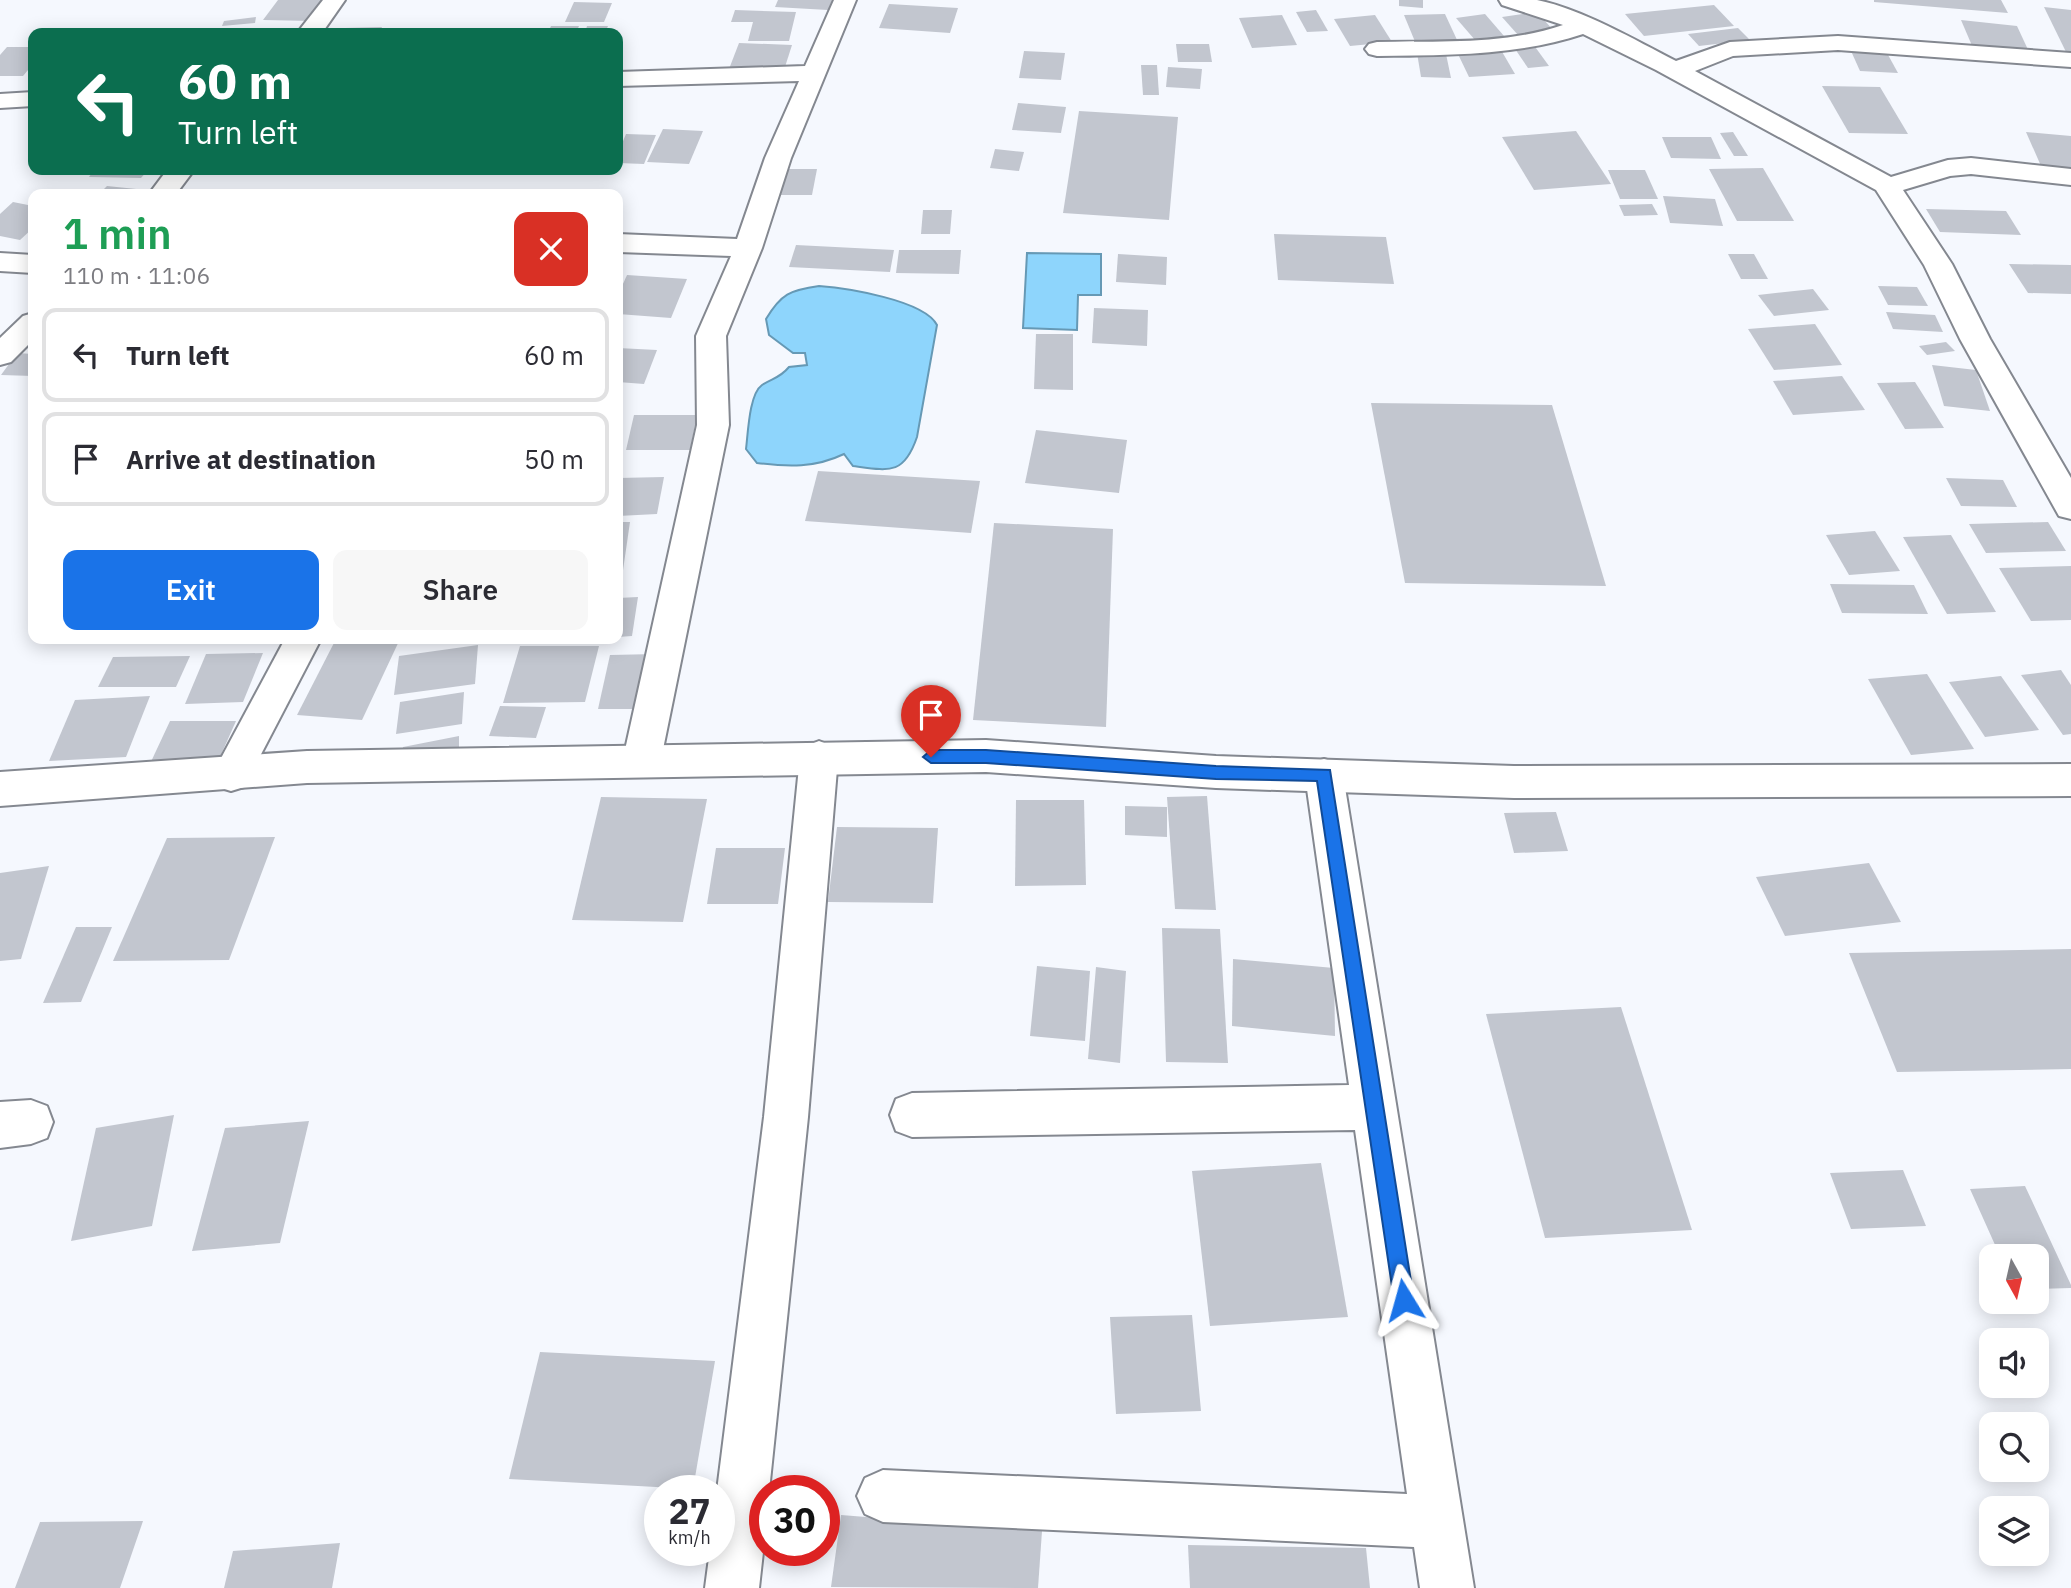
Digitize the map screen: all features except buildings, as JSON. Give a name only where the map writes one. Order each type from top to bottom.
[{"type":"street","points":[[314,28],[334,0]]},
{"type":"street","points":[[642,759],[713,425],[712,336],[748,247],[778,158],[845,0]]},
{"type":"street","points":[[1510,0],[1536,6],[1584,26],[1675,70],[1888,186],[1892,197],[1938,264],[1975,339],[2071,507]]},
{"type":"street","points":[[1377,49],[1470,46],[1537,39],[1563,34],[1584,26]]},
{"type":"street","points":[[1675,70],[1730,50],[1838,43],[2071,60]]},
{"type":"street","points":[[623,79],[814,73]]},
{"type":"street","points":[[0,101],[28,99]]},
{"type":"street","points":[[1888,186],[1948,168],[1971,166],[2071,177]]},
{"type":"street","points":[[166,189],[177,175]]},
{"type":"street","points":[[623,243],[748,247]]},
{"type":"street","points":[[0,262],[28,264]]},
{"type":"street","points":[[0,355],[28,328]]},
{"type":"street","points":[[230,775],[300,644]]},
{"type":"street","points":[[0,789],[230,775],[307,767],[642,759],[986,756],[1216,772],[1514,782],[2071,780]]},
{"type":"street","points":[[732,1588],[786,1117],[819,757]]},
{"type":"street","points":[[1324,775],[1447,1588]]},
{"type":"street","points":[[912,1115],[1375,1107]]},
{"type":"street","points":[[883,1496],[1437,1522]]},
{"type":"water","points":[[1027,253],[1101,254],[1101,295],[1078,295],[1077,330],[1023,328]]},
{"type":"water","points":[[819,286],[847,289],[901,302],[929,316],[937,325],[917,437],[907,458],[894,468],[853,466],[844,454],[823,462],[801,465],[757,463],[746,449],[750,415],[758,390],[789,367],[807,365],[805,353],[793,353],[769,335],[766,319],[787,295]]},
{"type":"route","points":[[931,757],[986,756],[1216,772],[1324,775],[1404,1300]]}]
